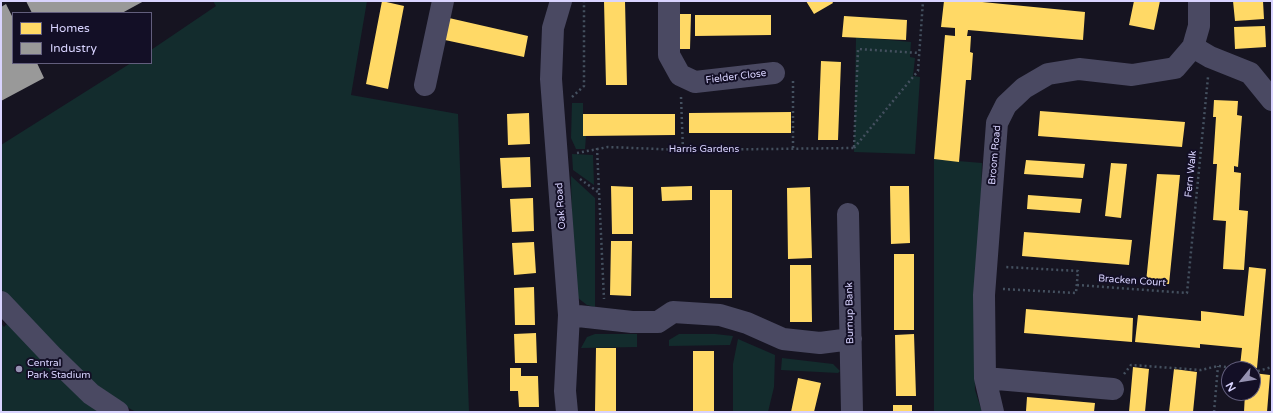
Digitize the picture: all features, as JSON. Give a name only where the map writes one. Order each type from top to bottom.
[{"type":"street","points":[[425,85],[443,1]]},
{"type":"street","name":"Oak Road","points":[[561,1],[553,28],[551,79],[555,114],[569,315],[565,391],[567,412]]},
{"type":"street","points":[[669,1],[669,55],[680,75]]},
{"type":"street","name":"Broom Road","points":[[993,412],[984,378],[985,289],[997,123],[1006,105],[1024,88],[1048,74],[1078,69],[1132,75],[1175,68],[1202,52],[1199,26],[1199,1]]},
{"type":"street","points":[[1202,52],[1250,73],[1272,100]]},
{"type":"street","name":"Fielder Close","points":[[680,75],[695,82],[774,73]]},
{"type":"street","name":"Burnup Bank","points":[[848,214],[852,412]]},
{"type":"street","points":[[1,302],[53,358],[91,394],[118,412]]},
{"type":"street","points":[[569,315],[632,322],[658,322],[673,312],[720,315],[747,323],[783,339],[820,343],[851,339]]},
{"type":"street","points":[[984,378],[1113,389]]},
{"type":"path","points":[[555,114],[584,86],[584,1]]},
{"type":"path","points":[[854,148],[918,71],[924,1]]},
{"type":"path","points":[[854,148],[858,48],[919,53]]},
{"type":"path","name":"Fern Walk","points":[[1187,293],[1202,52]]},
{"type":"path","points":[[774,73],[793,77],[793,148]]},
{"type":"path","points":[[680,75],[683,150]]},
{"type":"path","name":"Harris Gardens","points":[[556,144],[577,153],[608,147],[683,150],[854,148]]},
{"type":"path","points":[[597,148],[605,318]]},
{"type":"path","points":[[985,289],[1076,293],[1077,285],[1078,271],[987,266]]},
{"type":"path","name":"Bracken Court","points":[[1077,285],[1187,293]]},
{"type":"path","points":[[1113,389],[1131,365],[1201,370],[1221,366]]},
{"type":"path","points":[[1214,412],[1218,366]]},
{"type":"path","points":[[1261,370],[1272,367]]},
{"type":"green space","points":[[213,1],[367,1],[351,95],[458,114],[469,412],[136,412],[114,400],[50,344],[1,289],[1,145],[129,64],[152,64],[152,49],[216,6]]},
{"type":"green space","points":[[856,37],[911,42],[910,57],[915,58],[913,76],[920,77],[915,154],[854,152]]},
{"type":"green space","points":[[572,103],[583,103],[583,136],[586,136],[585,149],[576,149],[571,138]]},
{"type":"green space","points":[[572,154],[593,155],[594,185],[573,170]]},
{"type":"green space","points":[[934,159],[982,163],[980,224],[974,302],[975,390],[982,412],[934,412]]},
{"type":"green space","points":[[571,176],[595,198],[595,307],[587,305],[578,298],[573,285]]},
{"type":"green space","points":[[12,319],[109,412],[1,412],[1,323],[4,327]]},
{"type":"green space","points":[[595,334],[637,334],[637,347],[581,348],[587,337]]},
{"type":"green space","points":[[679,334],[715,334],[733,336],[730,345],[669,346],[669,340]]},
{"type":"green space","points":[[738,339],[775,355],[774,387],[768,412],[733,412],[733,364]]},
{"type":"green space","points":[[782,358],[833,364],[840,371],[838,373],[781,370]]},
{"type":"building: Homes","points":[[382,1],[404,6],[388,89],[366,84]]},
{"type":"building: Homes","points":[[604,1],[625,1],[627,85],[606,85]]},
{"type":"building: Homes","points":[[806,1],[832,1],[833,3],[814,14]]},
{"type":"building: Homes","points":[[944,1],[972,1],[1085,12],[1083,40],[968,30],[967,36],[971,36],[970,52],[973,53],[971,80],[966,80],[959,162],[934,159],[945,35],[955,36],[955,28],[941,27]]},
{"type":"building: Homes","points":[[1134,1],[1160,1],[1154,30],[1129,25]]},
{"type":"building: Homes","points":[[1233,1],[1263,1],[1264,19],[1235,21]]},
{"type":"building: Homes","points":[[675,14],[691,14],[690,49],[674,49]]},
{"type":"building: Homes","points":[[695,15],[771,15],[771,35],[695,36]]},
{"type":"building: Homes","points":[[844,16],[907,20],[906,40],[842,37]]},
{"type":"building: Homes","points":[[449,18],[528,36],[524,57],[445,40]]},
{"type":"building: Homes","points":[[1265,26],[1266,47],[1235,49],[1234,27]]},
{"type":"building: Homes","points":[[821,61],[841,62],[838,140],[818,140]]},
{"type":"building: Homes","points":[[1214,100],[1238,101],[1237,115],[1242,116],[1238,167],[1234,166],[1234,172],[1241,173],[1239,210],[1248,211],[1244,270],[1223,269],[1226,221],[1213,220],[1217,164],[1213,164],[1216,117],[1213,117]]},
{"type":"building: Homes","points":[[1040,111],[1185,122],[1182,147],[1038,136]]},
{"type":"building: Homes","points":[[791,112],[791,133],[689,133],[689,113]]},
{"type":"building: Homes","points":[[529,113],[530,144],[508,145],[507,114]]},
{"type":"building: Homes","points":[[583,114],[675,114],[675,135],[583,136]]},
{"type":"building: Homes","points":[[530,157],[531,187],[502,188],[500,158]]},
{"type":"building: Homes","points":[[1026,160],[1085,164],[1083,178],[1024,174]]},
{"type":"building: Homes","points":[[1111,163],[1127,164],[1121,218],[1105,216]]},
{"type":"building: Homes","points":[[1157,174],[1180,175],[1169,284],[1146,282]]},
{"type":"building: Homes","points":[[611,186],[633,187],[633,234],[612,234]]},
{"type":"building: Homes","points":[[692,186],[692,200],[662,201],[661,187]]},
{"type":"building: Homes","points":[[890,186],[909,186],[910,243],[891,244]]},
{"type":"building: Homes","points":[[810,187],[812,258],[788,259],[787,188]]},
{"type":"building: Homes","points":[[710,190],[732,190],[732,298],[710,298]]},
{"type":"building: Homes","points":[[1028,195],[1082,199],[1080,213],[1027,209]]},
{"type":"building: Homes","points":[[533,198],[534,231],[512,232],[510,199]]},
{"type":"building: Homes","points":[[1024,232],[1132,240],[1129,265],[1022,256]]},
{"type":"building: Homes","points":[[611,241],[632,241],[631,296],[610,295]]},
{"type":"building: Homes","points":[[534,242],[536,273],[514,275],[512,243]]},
{"type":"building: Homes","points":[[894,254],[914,254],[914,330],[894,330]]},
{"type":"building: Homes","points":[[790,265],[811,265],[812,322],[790,322]]},
{"type":"building: Homes","points":[[1249,267],[1266,269],[1258,361],[1241,361],[1242,348],[1200,344],[1200,348],[1135,342],[1138,315],[1201,321],[1201,311],[1244,316]]},
{"type":"building: Homes","points":[[534,287],[535,325],[515,325],[514,288]]},
{"type":"building: Homes","points":[[1026,309],[1133,318],[1132,342],[1024,333]]},
{"type":"building: Homes","points":[[536,333],[537,363],[515,363],[514,334]]},
{"type":"building: Homes","points":[[914,334],[916,396],[896,396],[895,335]]},
{"type":"building: Homes","points":[[596,348],[616,348],[616,412],[595,412]]},
{"type":"building: Homes","points":[[693,351],[714,351],[714,412],[693,412]]},
{"type":"building: Homes","points":[[1133,367],[1149,369],[1145,412],[1129,412]]},
{"type":"building: Homes","points":[[510,368],[521,368],[521,376],[538,376],[539,407],[519,407],[518,391],[510,391]]},
{"type":"building: Homes","points":[[1174,369],[1197,372],[1193,412],[1169,412]]},
{"type":"building: Homes","points":[[1261,374],[1270,375],[1267,412],[1244,412],[1245,401],[1261,401]]},
{"type":"building: Homes","points":[[798,378],[821,383],[814,412],[791,412]]},
{"type":"building: Homes","points":[[1027,397],[1095,403],[1094,412],[1026,411]]},
{"type":"building: Homes","points":[[893,405],[912,405],[912,412],[893,412]]},
{"type":"building: Industry","points":[[26,1],[144,1],[124,12],[32,12]]},
{"type":"building: Industry","points":[[6,4],[12,16],[12,64],[37,64],[44,78],[1,101],[1,7]]},
{"type":"place","name":"Central Park Stadium","points":[[19,369]]}]
